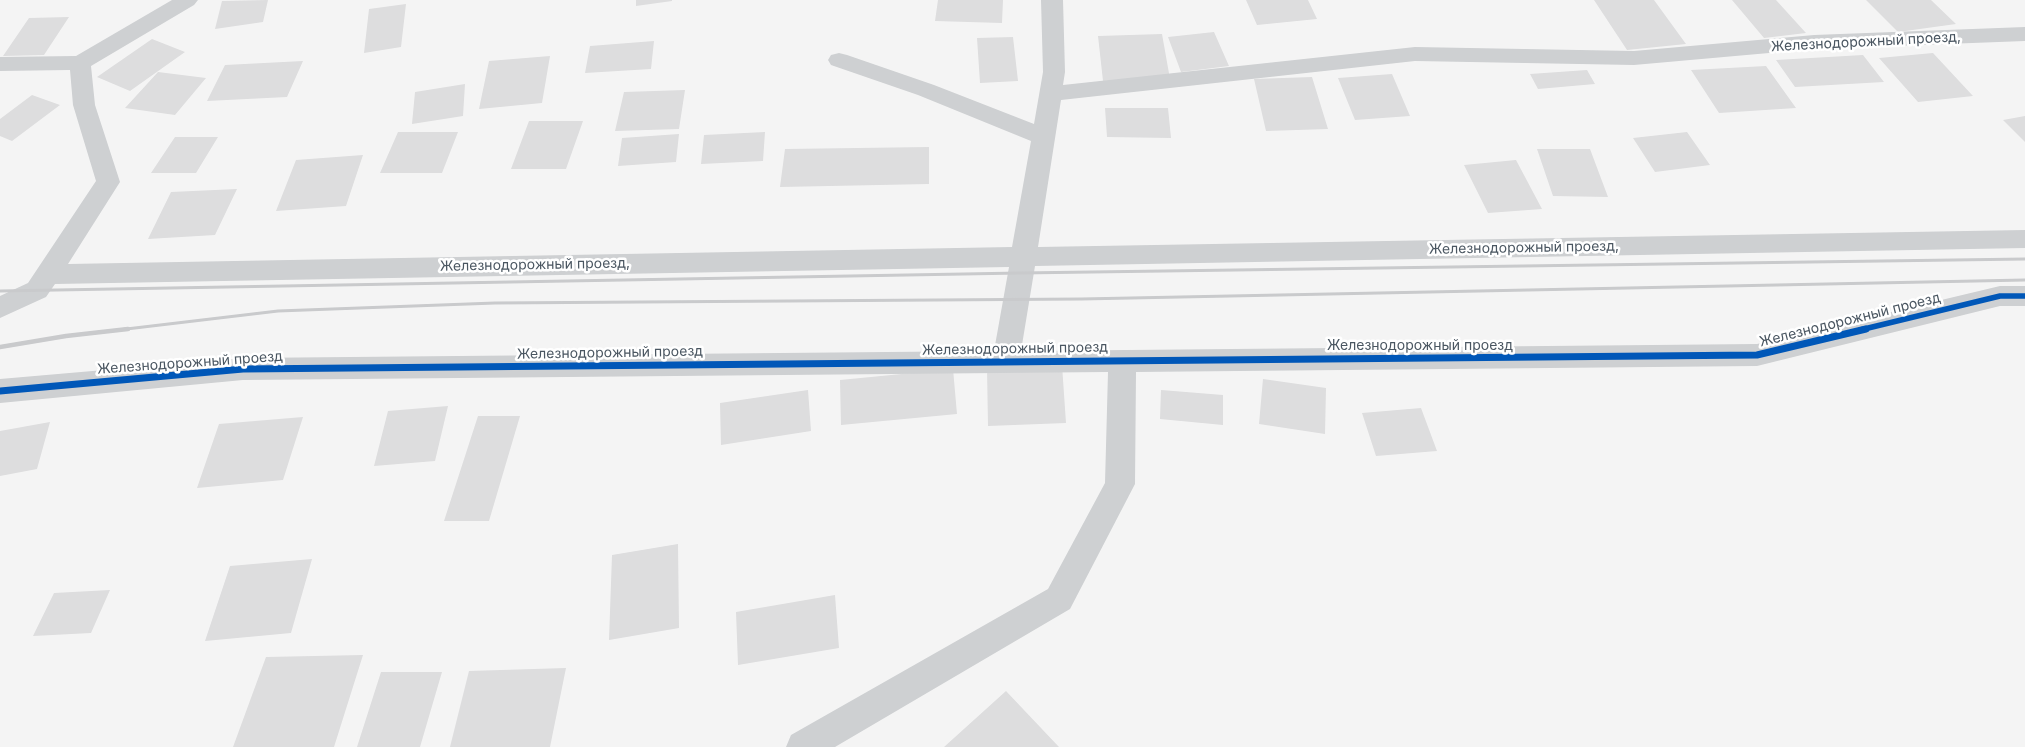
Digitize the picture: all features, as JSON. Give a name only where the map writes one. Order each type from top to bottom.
[{"type":"street","points":[[0,64],[80,63],[187,0]]},
{"type":"street","points":[[1006,362],[1054,72],[1052,0]]},
{"type":"street","name":"Железнодорожный проезд,","points":[[1050,94],[1415,54],[1634,58],[1814,42],[2025,34]]},
{"type":"street","points":[[839,60],[926,90],[1043,137]]},
{"type":"street","points":[[0,308],[37,290],[108,182],[84,105],[80,63]]},
{"type":"street","name":"Железнодорожный проезд,","points":[[48,274],[2025,239]]},
{"type":"street","name":"Железнодорожный проезд","points":[[0,391],[243,369],[1757,355],[2000,296],[2025,296]]},
{"type":"street","points":[[803,747],[1059,599],[1120,484],[1122,361]]},
{"type":"building","points":[[268,0],[263,22],[215,29],[222,1]]},
{"type":"building","points":[[636,0],[672,0],[672,1],[636,6]]},
{"type":"building","points":[[938,0],[1003,0],[1002,23],[935,21]]},
{"type":"building","points":[[1246,0],[1308,0],[1317,19],[1257,25]]},
{"type":"building","points":[[1594,0],[1654,0],[1686,44],[1627,50]]},
{"type":"building","points":[[1732,0],[1776,0],[1806,33],[1764,38]]},
{"type":"building","points":[[1866,0],[1931,0],[1956,24],[1898,32]]},
{"type":"building","points":[[406,4],[401,47],[364,53],[369,9]]},
{"type":"building","points":[[69,17],[44,55],[3,56],[29,18]]},
{"type":"building","points":[[1214,32],[1229,66],[1181,72],[1168,37]]},
{"type":"building","points":[[1162,34],[1170,79],[1103,81],[1098,36]]},
{"type":"building","points":[[1013,37],[1018,81],[980,83],[977,38]]},
{"type":"building","points":[[152,39],[185,52],[130,91],[97,77]]},
{"type":"building","points":[[654,41],[651,69],[585,73],[590,46]]},
{"type":"building","points":[[1933,53],[1973,96],[1918,102],[1879,58]]},
{"type":"building","points":[[1863,55],[1884,82],[1795,87],[1776,60]]},
{"type":"building","points":[[550,56],[542,103],[479,109],[489,61]]},
{"type":"building","points":[[303,61],[287,97],[207,101],[225,65]]},
{"type":"building","points":[[1766,66],[1796,108],[1719,113],[1691,70]]},
{"type":"building","points":[[1587,70],[1595,84],[1538,89],[1530,74]]},
{"type":"building","points":[[158,72],[206,78],[175,115],[125,108]]},
{"type":"building","points":[[1392,74],[1410,116],[1355,120],[1338,78]]},
{"type":"building","points":[[1312,77],[1328,129],[1266,131],[1254,79]]},
{"type":"building","points":[[465,84],[463,116],[412,124],[415,92]]},
{"type":"building","points":[[685,90],[679,129],[615,131],[624,92]]},
{"type":"building","points":[[32,95],[60,105],[12,141],[0,136],[0,119]]},
{"type":"building","points":[[1105,108],[1168,108],[1171,138],[1107,137]]},
{"type":"building","points":[[2025,116],[2025,142],[2003,120]]},
{"type":"building","points":[[529,121],[583,121],[566,169],[511,169]]},
{"type":"building","points":[[398,132],[458,132],[442,173],[380,173]]},
{"type":"building","points":[[765,132],[763,161],[701,164],[704,135]]},
{"type":"building","points":[[1687,132],[1710,165],[1655,172],[1633,138]]},
{"type":"building","points":[[679,134],[676,162],[618,166],[622,138]]},
{"type":"building","points":[[175,137],[218,137],[196,173],[151,173]]},
{"type":"building","points":[[929,147],[929,184],[780,187],[785,149]]},
{"type":"building","points":[[1537,149],[1590,149],[1608,197],[1553,196]]},
{"type":"building","points":[[363,155],[346,206],[276,211],[296,160]]},
{"type":"building","points":[[1516,160],[1542,209],[1488,213],[1464,165]]},
{"type":"building","points":[[237,189],[215,235],[148,239],[171,192]]},
{"type":"building","points":[[1062,365],[1066,423],[988,426],[987,368]]},
{"type":"building","points":[[953,369],[957,414],[841,425],[840,380]]},
{"type":"building","points":[[1263,379],[1326,388],[1325,434],[1259,424]]},
{"type":"building","points":[[808,390],[811,431],[721,445],[720,403]]},
{"type":"building","points":[[1161,390],[1223,395],[1223,425],[1160,419]]},
{"type":"building","points":[[448,406],[435,461],[374,466],[388,411]]},
{"type":"building","points":[[1421,408],[1437,451],[1376,456],[1362,413]]},
{"type":"building","points":[[478,416],[520,416],[489,521],[444,521]]},
{"type":"building","points":[[303,417],[283,480],[197,488],[219,424]]},
{"type":"building","points":[[50,422],[37,469],[0,476],[0,431]]},
{"type":"building","points":[[678,544],[679,628],[609,640],[612,555]]},
{"type":"building","points":[[312,559],[291,633],[205,641],[230,566]]},
{"type":"building","points":[[110,590],[91,633],[33,636],[54,593]]},
{"type":"building","points":[[835,595],[839,648],[738,665],[736,612]]},
{"type":"building","points":[[363,655],[334,747],[233,747],[266,657]]},
{"type":"building","points":[[566,668],[550,747],[450,747],[469,671]]},
{"type":"building","points":[[381,672],[442,672],[420,747],[357,747]]},
{"type":"building","points":[[1006,691],[1059,747],[944,747]]},
{"type":"railway","points":[[0,291],[1020,273],[2025,259]]},
{"type":"railway","points":[[118,330],[278,311],[495,303],[1081,299],[2025,280]]},
{"type":"railway","points":[[0,347],[66,336],[128,329]]},
{"type":"cycle path","points":[[0,391],[243,369],[1757,355],[2000,296],[2025,296]]}]
